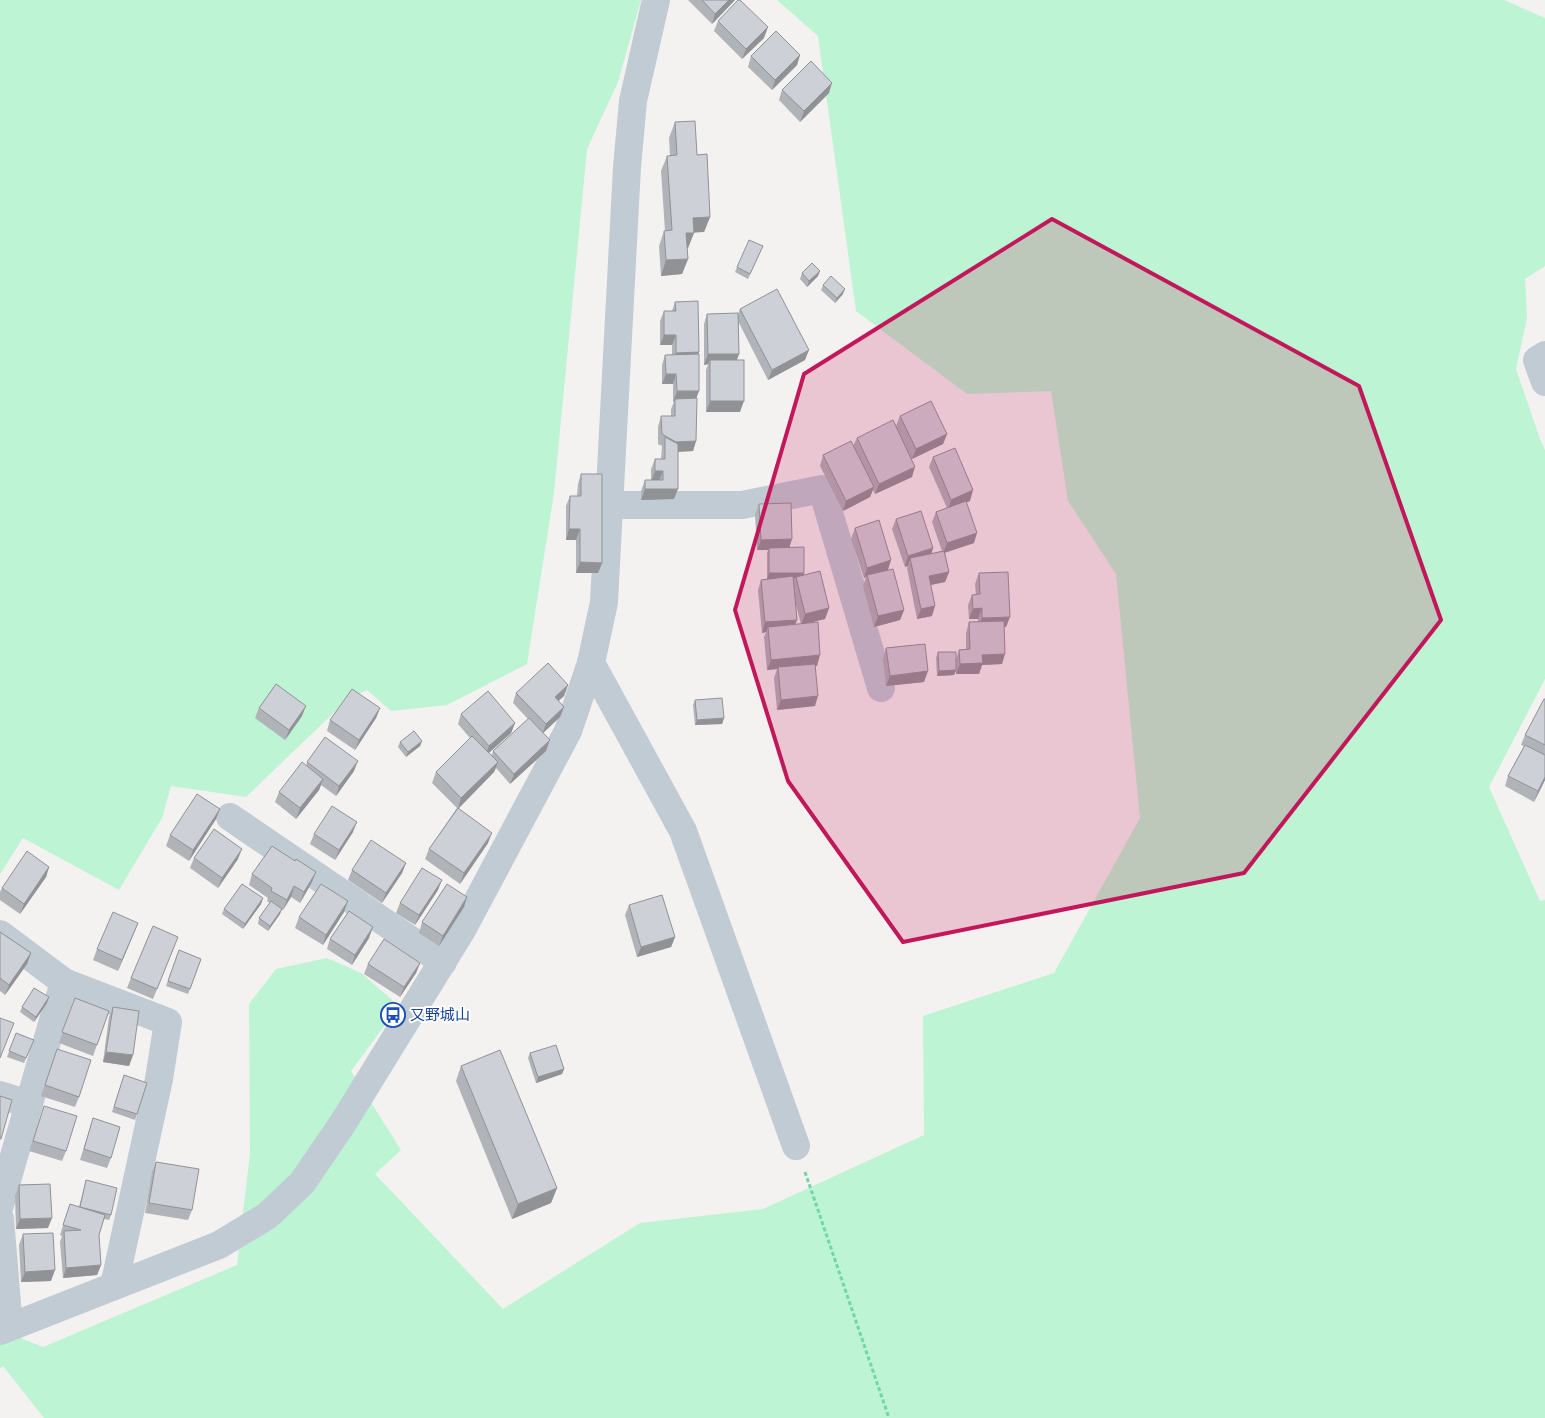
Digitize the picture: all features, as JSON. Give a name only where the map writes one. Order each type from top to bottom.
[{"type":"street","points":[[0,1219],[5,1329],[219,1245],[267,1216],[302,1183],[343,1123],[462,930],[568,731],[591,663],[604,602],[626,167],[633,101],[656,0]]},
{"type":"street","points":[[1545,355],[1538,360],[1545,382]]},
{"type":"street","points":[[609,505],[742,505],[822,489],[881,688]]},
{"type":"street","points":[[591,663],[683,831],[796,1146]]},
{"type":"street","points":[[230,817],[442,962]]},
{"type":"street","points":[[0,934],[64,982],[168,1022],[159,1079],[114,1286]]},
{"type":"street","points":[[2,1190],[64,982]]},
{"type":"street","points":[[0,1095],[29,1104]]},
{"type":"path","points":[[796,1146],[889,1418]]},
{"type":"highlighted area","points":[[1052,219],[1359,386],[1441,620],[1244,873],[903,942],[788,781],[735,610],[804,374]]},
{"type":"green space","points":[[0,0],[641,0],[618,82],[587,149],[554,493],[527,664],[447,705],[391,711],[367,690],[348,699],[246,797],[171,786],[162,818],[119,890],[23,838],[0,874]]},
{"type":"green space","points":[[777,0],[1504,0],[1545,18],[1545,266],[1525,279],[1527,318],[1516,369],[1545,450],[1545,679],[1489,787],[1540,901],[1545,900],[1545,1418],[44,1418],[3,1366],[0,1368],[0,1330],[43,1347],[237,1265],[250,1153],[249,1004],[276,969],[327,958],[361,973],[399,1006],[351,1071],[401,1150],[375,1174],[503,1309],[640,1223],[763,1209],[924,1135],[923,1016],[1054,973],[1140,818],[1116,574],[1068,501],[1051,391],[967,394],[856,311],[818,36]]},
{"type":"building","points":[[702,0],[729,0],[715,14]]},
{"type":"building","points":[[738,0],[768,27],[746,49],[718,21]]},
{"type":"building","points":[[776,31],[800,55],[775,80],[751,56]]},
{"type":"building","points":[[811,61],[832,83],[804,111],[782,90]]},
{"type":"building","points":[[695,121],[697,155],[707,154],[710,217],[693,218],[694,233],[686,233],[688,259],[666,260],[664,231],[672,230],[667,156],[677,155],[675,122]]},
{"type":"building","points":[[749,240],[763,246],[750,274],[737,267]]},
{"type":"building","points":[[812,263],[820,271],[809,281],[802,273]]},
{"type":"building","points":[[831,276],[845,289],[837,298],[823,285]]},
{"type":"building","points":[[777,289],[809,350],[772,370],[740,309]]},
{"type":"building","points":[[698,301],[699,352],[676,353],[676,335],[664,335],[664,311],[676,311],[675,302]]},
{"type":"building","points":[[738,313],[739,354],[708,354],[707,314]]},
{"type":"building","points":[[699,354],[699,391],[677,391],[676,374],[666,374],[665,355]]},
{"type":"building","points":[[710,360],[744,360],[744,401],[710,401]]},
{"type":"building","points":[[697,398],[696,441],[676,442],[662,434],[661,416],[675,416],[675,399]]},
{"type":"building","points":[[931,401],[947,434],[916,449],[900,416]]},
{"type":"building","points":[[893,420],[915,467],[879,484],[857,438]]},
{"type":"building","points":[[665,437],[678,444],[678,489],[645,489],[645,480],[663,480],[663,471],[655,471],[655,459],[665,459]]},
{"type":"building","points":[[851,441],[874,487],[846,501],[823,455]]},
{"type":"building","points":[[955,448],[973,490],[951,500],[933,457]]},
{"type":"building","points":[[581,474],[602,474],[602,563],[580,562],[580,529],[569,529],[570,496],[581,496]]},
{"type":"building","points":[[966,501],[977,533],[947,543],[936,512]]},
{"type":"building","points":[[791,503],[792,539],[761,540],[759,504]]},
{"type":"building","points":[[921,511],[933,548],[908,556],[896,519]]},
{"type":"building","points":[[879,520],[891,560],[867,568],[855,528]]},
{"type":"building","points":[[804,547],[804,573],[769,573],[769,548]]},
{"type":"building","points":[[944,551],[949,572],[929,576],[935,606],[921,609],[910,558]]},
{"type":"building","points":[[893,569],[904,610],[878,616],[867,575]]},
{"type":"building","points":[[820,571],[829,608],[805,614],[796,577]]},
{"type":"building","points":[[1008,572],[1010,617],[982,618],[982,608],[973,609],[972,595],[980,594],[979,573]]},
{"type":"building","points":[[793,576],[797,620],[765,622],[761,580]]},
{"type":"building","points":[[1004,621],[1005,654],[982,655],[983,663],[960,664],[959,650],[970,649],[969,622]]},
{"type":"building","points":[[818,622],[820,655],[771,660],[768,627]]},
{"type":"building","points":[[925,644],[928,671],[890,676],[886,648]]},
{"type":"building","points":[[938,652],[956,652],[956,670],[939,671]]},
{"type":"building","points":[[548,663],[568,685],[555,697],[564,707],[546,724],[516,693]]},
{"type":"building","points":[[815,664],[818,696],[781,700],[778,667]]},
{"type":"building","points":[[276,684],[306,706],[289,730],[259,708]]},
{"type":"building","points":[[352,689],[380,708],[359,740],[330,720]]},
{"type":"building","points":[[488,691],[515,723],[489,746],[461,714]]},
{"type":"building","points":[[722,698],[724,718],[697,720],[695,700]]},
{"type":"building","points":[[1545,699],[1545,745],[1525,735]]},
{"type":"building","points":[[529,718],[550,740],[514,774],[493,751]]},
{"type":"building","points":[[414,731],[422,741],[408,752],[400,742]]},
{"type":"building","points":[[472,736],[498,762],[461,798],[436,772]]},
{"type":"building","points":[[325,737],[358,761],[339,786],[307,762]]},
{"type":"building","points":[[1525,745],[1545,755],[1545,777],[1538,791],[1508,776]]},
{"type":"building","points":[[302,762],[323,779],[300,808],[279,792]]},
{"type":"building","points":[[197,794],[220,809],[193,850],[170,835]]},
{"type":"building","points":[[332,806],[357,822],[339,850],[314,834]]},
{"type":"building","points":[[458,808],[492,833],[464,873],[429,849]]},
{"type":"building","points":[[214,829],[242,849],[222,878],[194,858]]},
{"type":"building","points":[[371,840],[406,863],[386,893],[352,870]]},
{"type":"building","points":[[272,846],[316,872],[304,892],[294,886],[287,900],[271,891],[272,888],[252,874]]},
{"type":"building","points":[[27,851],[49,867],[24,904],[2,888]]},
{"type":"building","points":[[422,868],[442,880],[419,915],[400,903]]},
{"type":"building","points":[[242,884],[263,898],[245,924],[224,909]]},
{"type":"building","points":[[321,884],[348,901],[326,935],[299,917]]},
{"type":"building","points":[[447,884],[467,897],[443,936],[422,922]]},
{"type":"building","points":[[662,895],[675,937],[641,947],[629,905]]},
{"type":"building","points":[[271,901],[282,909],[270,926],[259,918]]},
{"type":"building","points":[[349,911],[373,927],[355,955],[330,939]]},
{"type":"building","points":[[113,912],[138,923],[122,960],[97,949]]},
{"type":"building","points":[[153,926],[178,937],[157,989],[131,978]]},
{"type":"building","points":[[0,932],[31,953],[9,985],[0,978]]},
{"type":"building","points":[[384,939],[420,963],[404,987],[368,964]]},
{"type":"building","points":[[179,950],[201,959],[190,989],[168,981]]},
{"type":"building","points":[[34,988],[49,997],[36,1017],[22,1007]]},
{"type":"building","points":[[75,998],[109,1011],[97,1045],[62,1032]]},
{"type":"building","points":[[113,1007],[139,1011],[133,1055],[106,1052]]},
{"type":"building","points":[[0,1018],[14,1023],[0,1058]]},
{"type":"building","points":[[16,1033],[34,1040],[26,1058],[9,1051]]},
{"type":"building","points":[[556,1045],[564,1069],[538,1077],[530,1053]]},
{"type":"building","points":[[57,1049],[91,1060],[79,1097],[45,1085]]},
{"type":"building","points":[[500,1050],[557,1188],[518,1204],[461,1066]]},
{"type":"building","points":[[124,1075],[147,1083],[137,1114],[114,1107]]},
{"type":"building","points":[[0,1096],[12,1100],[1,1139],[0,1139]]},
{"type":"building","points":[[44,1106],[77,1116],[66,1151],[33,1141]]},
{"type":"building","points":[[93,1118],[120,1127],[111,1158],[84,1149]]},
{"type":"building","points":[[156,1162],[199,1169],[192,1210],[149,1203]]},
{"type":"building","points":[[86,1180],[117,1188],[111,1215],[80,1207]]},
{"type":"building","points":[[50,1184],[52,1218],[20,1219],[19,1185]]},
{"type":"building","points":[[70,1204],[105,1215],[99,1235],[101,1265],[66,1268],[64,1231],[81,1230],[63,1225]]},
{"type":"building","points":[[53,1233],[55,1270],[25,1272],[23,1234]]},
{"type":"place","name":"又野城山","points":[[393,1015]]}]
